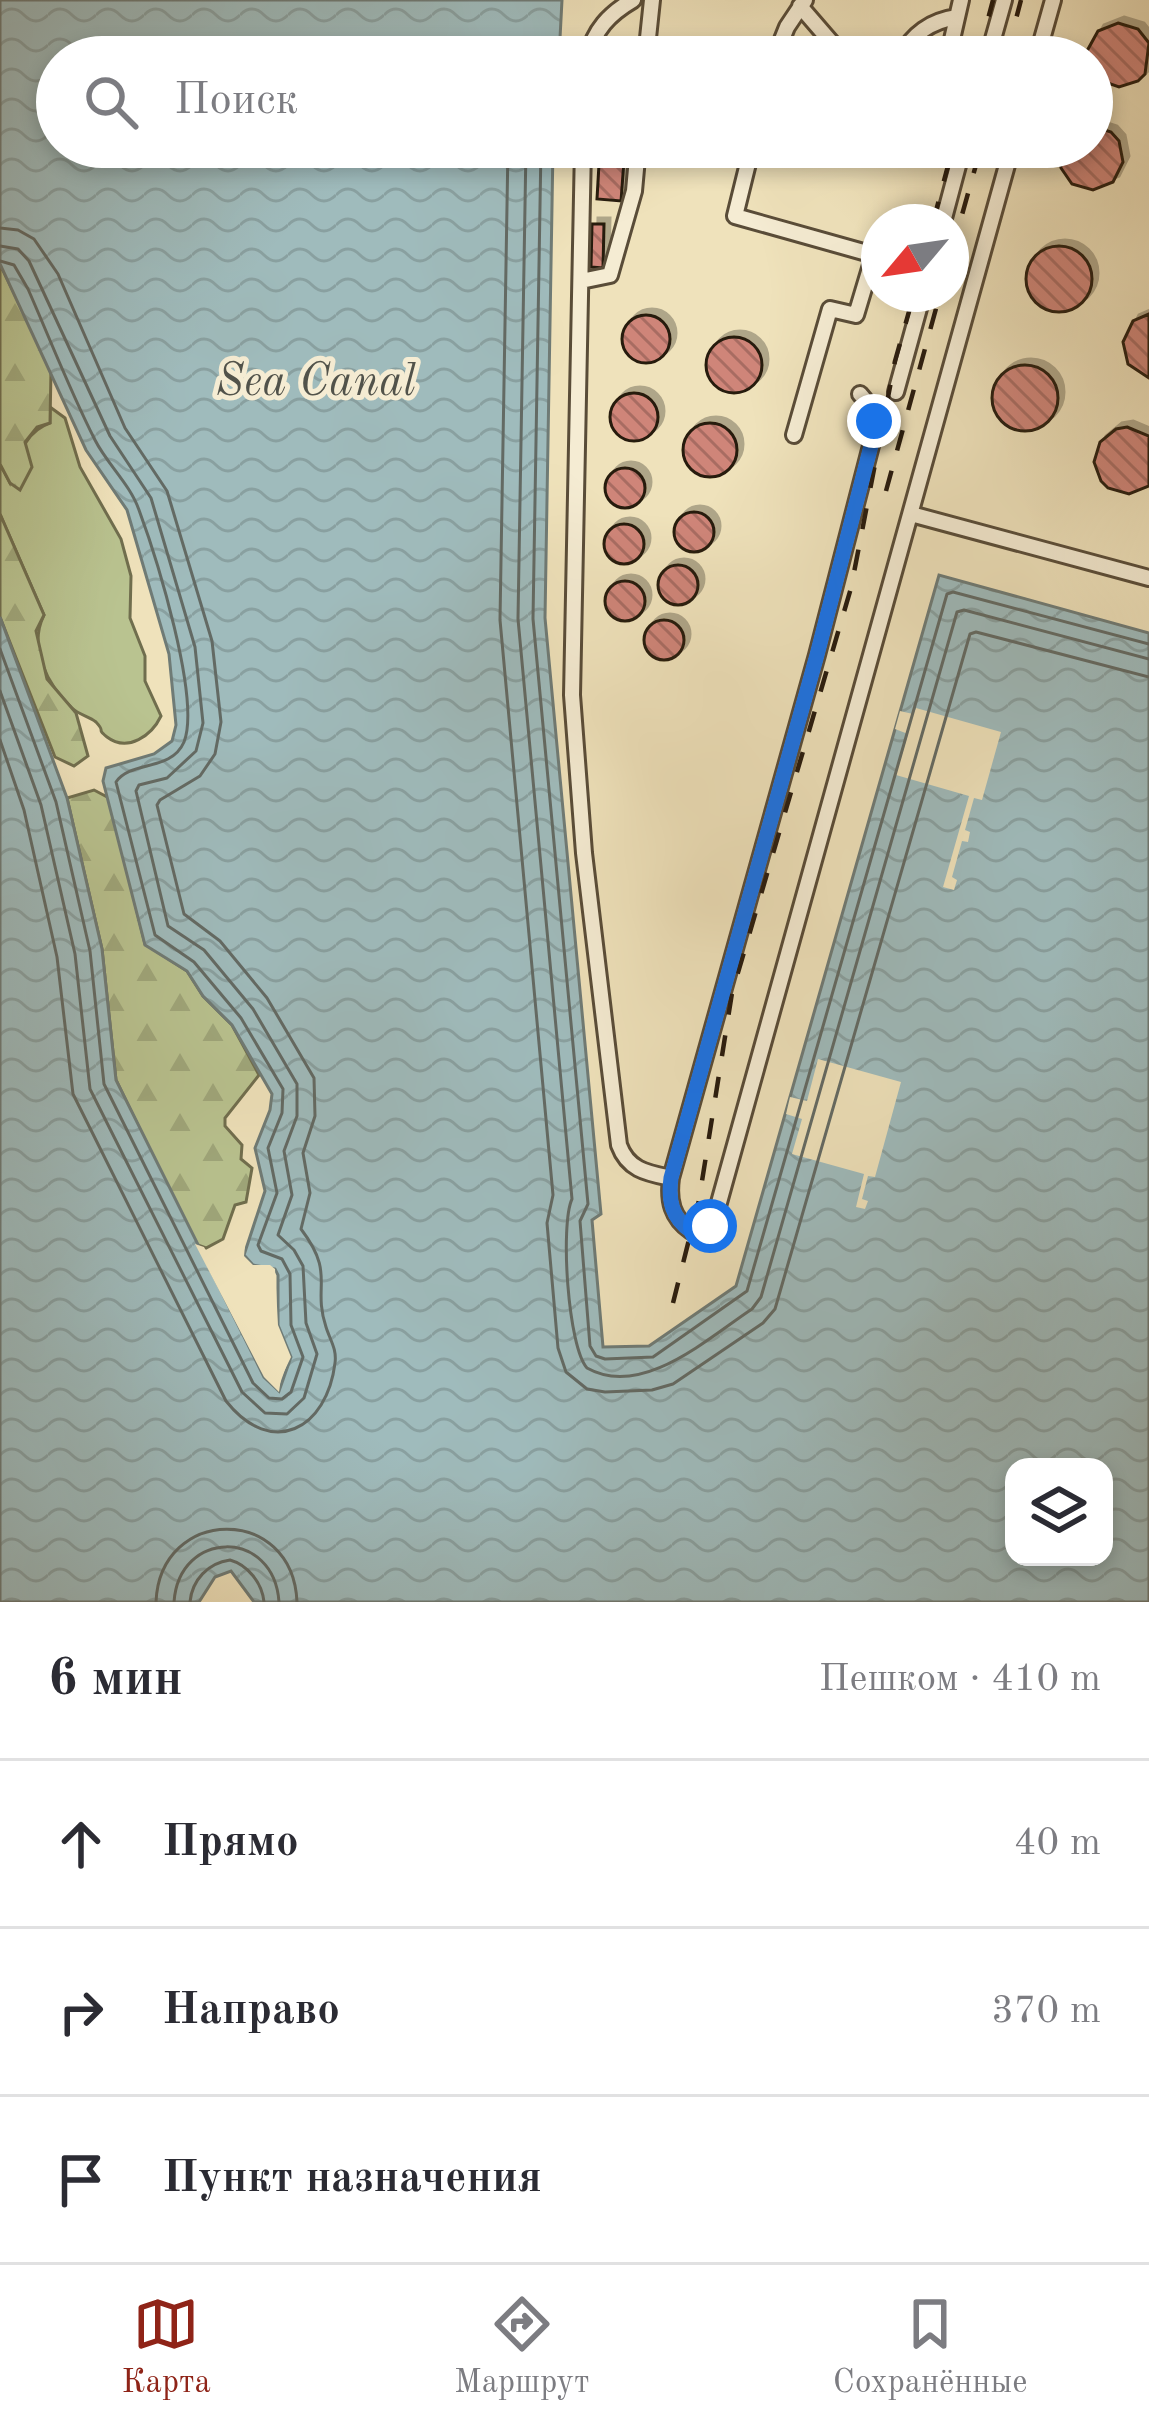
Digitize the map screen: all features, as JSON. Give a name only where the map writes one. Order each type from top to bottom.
[{"type":"lane","points":[[595,36],[604,22],[634,0]]},
{"type":"lane","points":[[648,36],[652,0]]},
{"type":"lane","points":[[953,36],[961,0]]},
{"type":"lane","points":[[994,36],[1004,0]]},
{"type":"lane","points":[[1043,36],[1052,0]]},
{"type":"lane","points":[[786,36],[803,3],[828,36]]},
{"type":"lane","points":[[915,36],[926,27],[957,17]]},
{"type":"lane","points":[[583,168],[572,695],[584,853],[619,1145],[633,1167],[671,1178]]},
{"type":"lane","points":[[581,281],[610,275],[636,168]]},
{"type":"lane","points":[[747,168],[735,216],[874,255],[856,315],[830,309],[794,435]]},
{"type":"lane","points":[[948,204],[957,168]]},
{"type":"lane","points":[[860,394],[869,404],[873,438],[671,1178],[668,1197],[682,1225],[691,1231],[710,1226],[1006,168]]},
{"type":"lane","points":[[896,392],[918,312]]},
{"type":"lane","points":[[910,514],[1149,578]]},
{"type":"green space","points":[[0,264],[51,370],[50,423],[37,427],[25,442],[32,467],[20,490],[10,483],[0,464]]},
{"type":"green space","points":[[50,407],[65,418],[80,467],[121,539],[131,576],[130,618],[145,656],[145,681],[161,716],[152,730],[131,742],[107,737],[96,722],[72,708],[48,677],[38,640],[44,615],[0,514],[0,464],[10,483],[28,440],[50,423]]},
{"type":"green space","points":[[0,514],[44,615],[36,631],[47,679],[76,713],[88,756],[74,766],[55,757],[0,617]]},
{"type":"green space","points":[[94,790],[109,798],[145,944],[187,971],[203,996],[232,1025],[259,1075],[225,1118],[225,1126],[242,1145],[241,1159],[252,1168],[246,1202],[235,1205],[223,1239],[206,1248],[195,1244],[116,1080],[102,949],[67,798]]},
{"type":"water","name":"Sea Canal","points":[[0,0],[562,0],[560,36],[36,36],[36,168],[553,168],[545,618],[601,1214],[592,1220],[603,1347],[649,1346],[736,1286],[939,575],[1149,633],[1149,1602],[254,1602],[231,1571],[215,1577],[199,1602],[0,1602],[0,617],[67,798],[102,949],[116,1080],[264,1377],[279,1391],[291,1357],[278,1325],[278,1275],[275,1269],[253,1265],[244,1255],[265,1191],[255,1148],[272,1094],[232,1025],[203,996],[187,971],[145,945],[103,781],[106,768],[154,754],[172,741],[176,725],[169,654],[127,510],[86,450],[0,264]]},
{"type":"pier","points":[[916,708],[1001,732],[982,800],[974,798],[965,830],[970,832],[968,842],[962,841],[952,877],[957,880],[954,890],[943,887],[969,796],[896,775],[908,734],[895,729],[900,711],[913,714]]},
{"type":"pier","points":[[818,1059],[901,1082],[875,1177],[868,1176],[862,1199],[868,1201],[865,1209],[856,1207],[864,1174],[792,1154],[802,1119],[786,1114],[790,1097],[807,1101]]},
{"type":"pier","points":[[195,1244],[204,1247],[274,1379],[284,1358],[273,1326],[272,1276],[267,1270],[243,1266],[240,1249],[245,1246],[244,1256],[253,1265],[275,1269],[278,1325],[291,1357],[279,1392],[264,1377]]},
{"type":"building","points":[[1118,23],[1138,29],[1149,43],[1145,74],[1138,81],[1113,85],[1113,36],[1095,36]]},
{"type":"building","points":[[1113,134],[1123,162],[1113,182],[1093,190],[1072,184],[1061,168],[1113,168]]},
{"type":"building","points":[[599,168],[623,168],[621,201],[597,199]]},
{"type":"building","points":[[592,224],[604,224],[603,268],[591,267]]},
{"type":"building","points":[[1059,246],[1083,255],[1092,279],[1083,303],[1059,312],[1035,303],[1026,279],[1035,255]]},
{"type":"building","points":[[1149,314],[1149,378],[1128,364],[1123,342],[1133,321]]},
{"type":"building","points":[[646,315],[663,322],[670,339],[663,356],[646,363],[629,356],[622,339],[629,322]]},
{"type":"building","points":[[734,337],[754,345],[762,365],[754,385],[734,393],[714,385],[706,365],[714,345]]},
{"type":"building","points":[[1025,365],[1049,374],[1058,398],[1049,422],[1025,431],[1001,422],[992,398],[1001,374]]},
{"type":"building","points":[[634,393],[651,400],[658,417],[651,434],[634,441],[617,434],[610,417],[617,400]]},
{"type":"building","points":[[710,423],[729,431],[737,450],[729,469],[710,477],[691,469],[683,450],[691,431]]},
{"type":"building","points":[[1127,427],[1149,436],[1149,486],[1129,494],[1108,488],[1094,462],[1100,442]]},
{"type":"building","points":[[625,468],[639,474],[645,488],[639,502],[625,508],[611,502],[605,488],[611,474]]},
{"type":"building","points":[[694,512],[708,518],[714,532],[708,546],[694,552],[680,546],[674,532],[680,518]]},
{"type":"building","points":[[624,524],[638,530],[644,544],[638,558],[624,564],[610,558],[604,544],[610,530]]},
{"type":"building","points":[[678,565],[692,571],[698,585],[692,599],[678,605],[664,599],[658,585],[664,571]]},
{"type":"building","points":[[625,581],[639,587],[645,601],[639,615],[625,621],[611,615],[605,601],[611,587]]},
{"type":"building","points":[[664,620],[678,626],[684,640],[678,654],[664,660],[650,654],[644,640],[650,626]]},
{"type":"railway","points":[[984,36],[993,0]]},
{"type":"railway","points":[[1012,36],[1021,0]]},
{"type":"railway","points":[[938,204],[947,168]]},
{"type":"railway","points":[[965,204],[975,168]]},
{"type":"railway","points":[[673,1303],[699,1200],[732,993],[851,588],[909,312]]},
{"type":"railway","points":[[886,491],[935,312]]},
{"type":"route","points":[[710,1226],[701,1232],[682,1225],[668,1197],[671,1178],[817,655],[874,421]]}]
